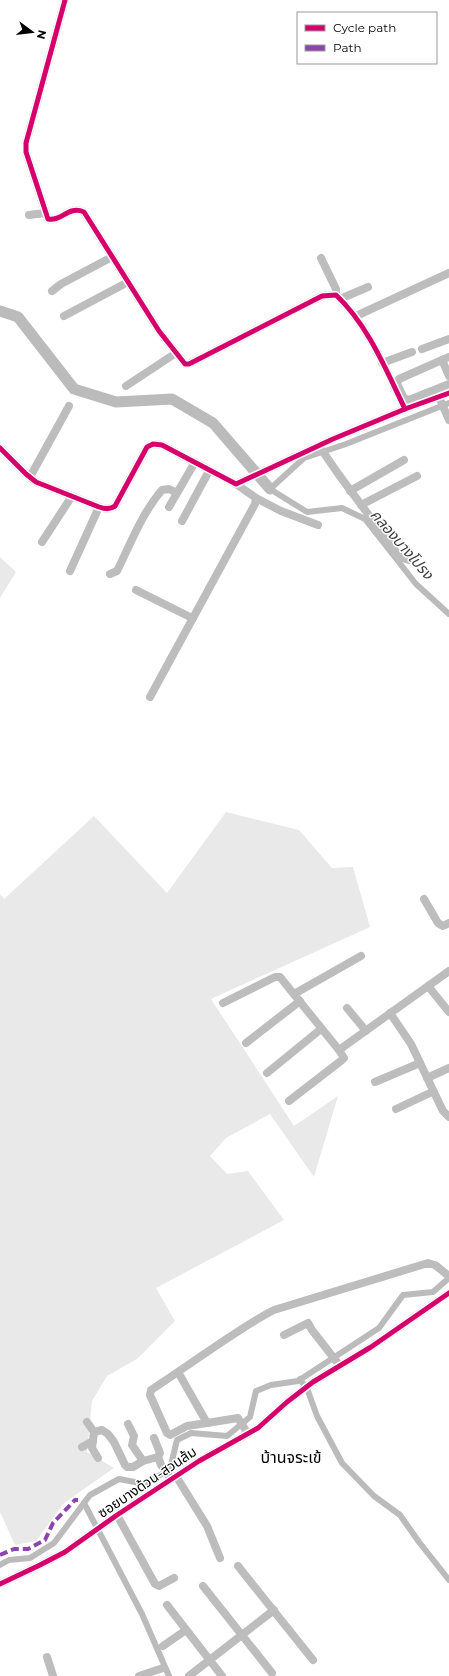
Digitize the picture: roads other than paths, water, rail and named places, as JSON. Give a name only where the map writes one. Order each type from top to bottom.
[{"type":"street","points":[[65,0],[26,144],[26,152],[45,213],[48,219],[51,220],[74,210],[84,212],[150,317],[176,354],[185,364],[188,364],[322,296],[338,297],[368,287]]},
{"type":"street","points":[[29,215],[45,213]]},
{"type":"street","points":[[52,291],[61,284],[112,256]]},
{"type":"street","points":[[321,258],[336,289],[338,297],[356,316],[405,409]]},
{"type":"street","points":[[356,316],[449,272]]},
{"type":"street","points":[[64,316],[128,282]]},
{"type":"street","points":[[422,349],[449,339]]},
{"type":"street","points":[[382,363],[412,352]]},
{"type":"street","points":[[126,386],[176,354]]},
{"type":"street","points":[[449,376],[445,359],[399,380],[397,384],[404,398],[409,400],[449,384]]},
{"type":"street","points":[[240,482],[260,472],[322,450],[333,439],[405,409],[442,403],[449,393]]},
{"type":"street","points":[[442,403],[449,420]]},
{"type":"street","points":[[30,477],[69,406]]},
{"type":"street","points":[[0,448],[36,482],[107,509],[115,506],[147,447],[153,444],[162,445],[209,471],[240,482],[256,498],[281,511],[318,525]]},
{"type":"street","points":[[322,450],[350,491],[400,557],[410,560]]},
{"type":"street","points":[[350,491],[404,460]]},
{"type":"street","points":[[169,508],[195,462]]},
{"type":"street","points":[[182,521],[209,471]]},
{"type":"street","points":[[361,506],[417,476]]},
{"type":"street","points":[[110,574],[117,571],[129,544],[155,498],[162,490],[169,489],[177,493]]},
{"type":"street","points":[[42,542],[72,496]]},
{"type":"street","points":[[150,697],[256,498]]},
{"type":"street","points":[[70,571],[99,507]]},
{"type":"street","points":[[136,590],[192,618]]},
{"type":"street","points":[[424,899],[438,923],[443,926],[449,923]]},
{"type":"street","points":[[294,994],[361,956]]},
{"type":"street","points":[[342,1048],[449,971]]},
{"type":"street","points":[[223,1003],[278,976],[300,1001],[321,1029],[342,1048],[344,1058],[289,1101]]},
{"type":"street","points":[[428,986],[449,1012]]},
{"type":"street","points":[[246,1042],[300,1001]]},
{"type":"street","points":[[347,1008],[366,1031]]},
{"type":"street","points":[[390,1013],[407,1037],[427,1078],[432,1092],[447,1112]]},
{"type":"street","points":[[267,1073],[321,1029]]},
{"type":"street","points":[[375,1082],[420,1063]]},
{"type":"street","points":[[427,1078],[449,1068]]},
{"type":"street","points":[[396,1109],[432,1092]]},
{"type":"street","points":[[247,1433],[237,1418],[187,1426],[170,1435],[167,1432],[149,1392],[262,1316],[428,1263],[435,1265],[449,1276]]},
{"type":"street","points":[[284,1335],[308,1323],[339,1364],[449,1293]]},
{"type":"street","name":"ซอยบางด้วน-สวนส้ม","points":[[0,1584],[55,1558],[172,1477],[258,1428],[301,1390],[339,1364]]},
{"type":"street","points":[[178,1372],[207,1423]]},
{"type":"street","points":[[87,1422],[94,1432],[92,1448],[98,1458]]},
{"type":"street","points":[[128,1424],[134,1436],[132,1445],[143,1461]]},
{"type":"street","points":[[94,1432],[102,1430],[108,1434],[125,1465],[128,1467],[133,1468],[143,1461],[160,1461]]},
{"type":"street","points":[[154,1438],[160,1453],[160,1461],[207,1526],[220,1558]]},
{"type":"street","points":[[82,1447],[94,1441]]},
{"type":"street","points":[[117,1515],[155,1584],[159,1586],[174,1578]]},
{"type":"street","points":[[238,1566],[313,1660]]},
{"type":"street","points":[[203,1586],[272,1674]]},
{"type":"street","points":[[167,1605],[222,1676]]},
{"type":"street","points":[[189,1676],[274,1610]]},
{"type":"street","points":[[163,1646],[186,1630]]},
{"type":"street","points":[[47,1657],[53,1676]]},
{"type":"street","points":[[139,1676],[163,1668]]},
{"type":"waterway","name":"คลองบางโปรง","points":[[0,311],[18,317],[74,389],[116,402],[172,399],[213,423],[270,489]]},
{"type":"waterway","name":"คลองบางโปรง","points":[[449,403],[346,444],[304,458],[270,489],[307,512],[342,508],[365,519],[416,584],[449,614]]},
{"type":"waterway","points":[[0,1565],[9,1560],[30,1558],[54,1543],[90,1495],[119,1479],[145,1484],[170,1469],[177,1440],[191,1433],[227,1436],[250,1417],[256,1391],[271,1385],[298,1381],[379,1328],[403,1295],[433,1292],[449,1278]]},
{"type":"waterway","points":[[300,1379],[308,1391],[317,1416],[342,1463],[374,1496],[400,1515],[449,1580]]},
{"type":"waterway","points":[[84,1503],[142,1614],[169,1676]]},
{"type":"district","name":"บ้านจระเข้","points":[[291,1457]]}]
